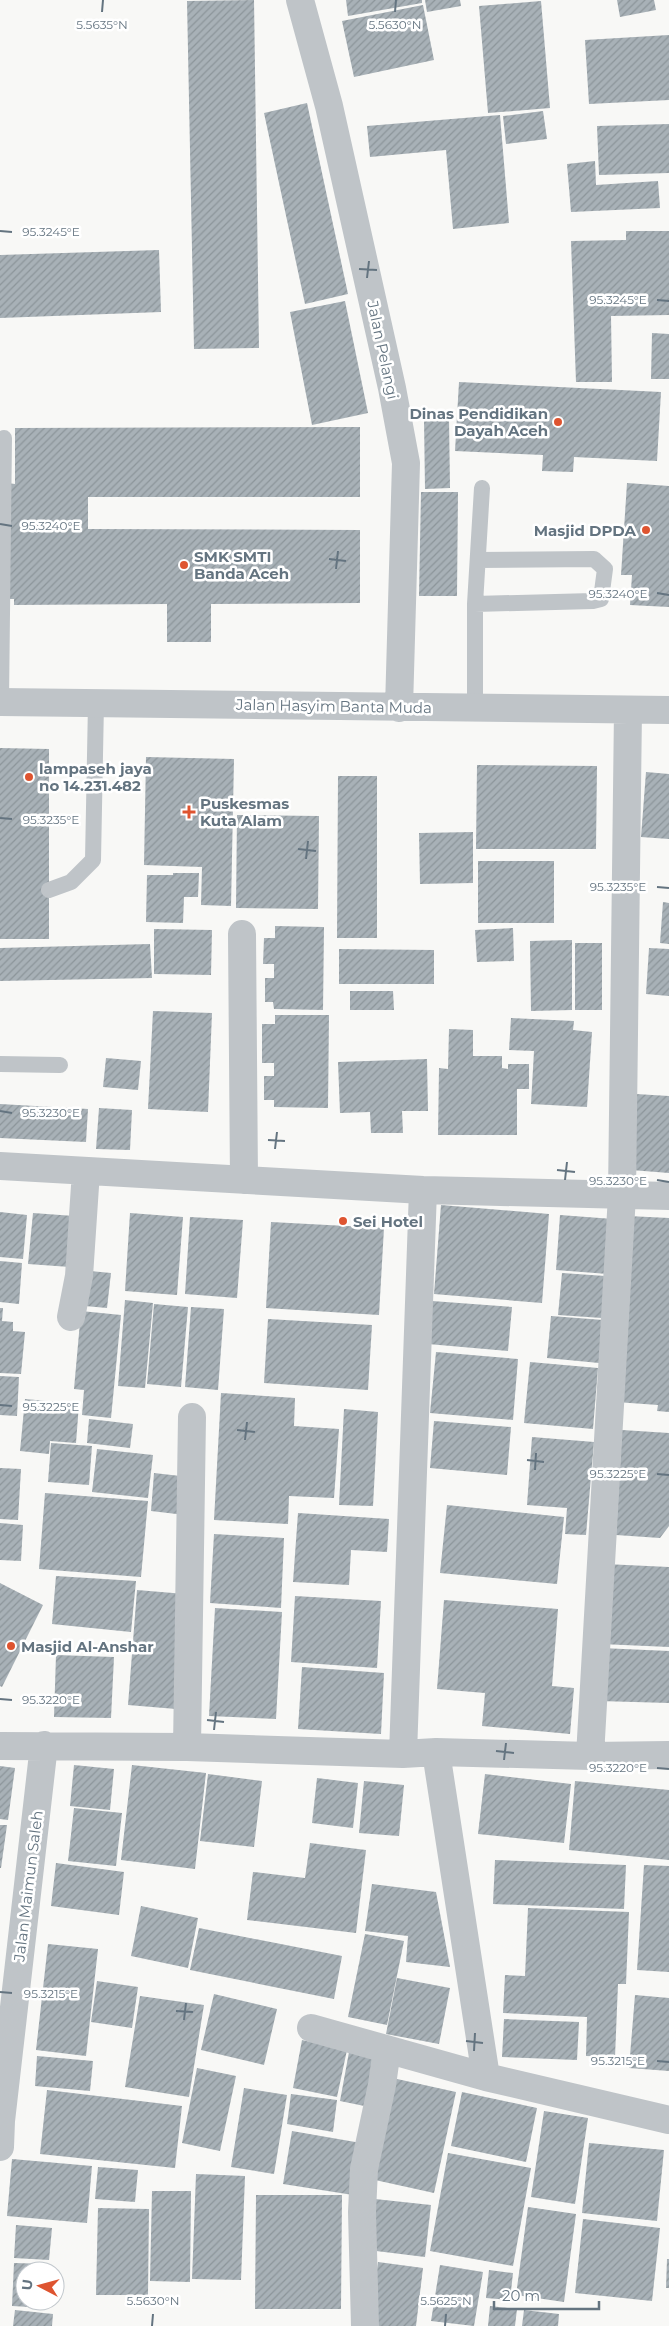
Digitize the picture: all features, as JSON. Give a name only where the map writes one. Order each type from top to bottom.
[{"type":"street","name":"Jalan Pelangi","points":[[300,0],[332,116],[392,388],[406,463],[398,708]]},
{"type":"street","name":"Jalan Hasyim Banta Muda","points":[[1,702],[669,710]]},
{"type":"street","points":[[590,1756],[622,1195],[628,710]]},
{"type":"street","points":[[242,934],[244,1180]]},
{"type":"street","points":[[0,1166],[423,1190],[669,1196]]},
{"type":"street","points":[[71,1317],[79,1276],[86,1171]]},
{"type":"street","points":[[403,1754],[423,1190]]},
{"type":"street","points":[[187,1747],[192,1417]]},
{"type":"street","name":"Jalan Maimun Saleh","points":[[0,2147],[1,2121],[44,1745]]},
{"type":"street","points":[[0,1746],[187,1747],[403,1754],[436,1752],[590,1756],[669,1755]]},
{"type":"street","points":[[436,1752],[486,2076]]},
{"type":"street","points":[[311,2028],[486,2076],[669,2120]]},
{"type":"street","points":[[365,2326],[362,2212],[364,2169],[382,2085],[387,2049]]},
{"type":"lane","points":[[1,702],[4,438]]},
{"type":"lane","points":[[475,708],[475,604],[482,488]]},
{"type":"lane","points":[[475,604],[593,601],[601,599],[605,569],[594,559],[478,560]]},
{"type":"lane","points":[[49,890],[71,882],[92,860],[96,703]]},
{"type":"lane","points":[[0,1064],[60,1066]]},
{"type":"building","points":[[254,0],[259,348],[194,349],[187,1]]},
{"type":"building","points":[[346,0],[422,0],[422,3],[348,16]]},
{"type":"building","points":[[425,0],[460,0],[461,6],[427,12]]},
{"type":"building","points":[[617,0],[654,0],[656,10],[620,17]]},
{"type":"building","points":[[541,1],[550,108],[488,113],[479,6]]},
{"type":"building","points":[[423,5],[434,60],[354,77],[342,21]]},
{"type":"building","points":[[669,35],[669,100],[589,104],[585,40]]},
{"type":"building","points":[[307,103],[348,294],[305,304],[264,113]]},
{"type":"building","points":[[543,111],[547,139],[506,144],[503,116]]},
{"type":"building","points":[[500,115],[509,223],[453,229],[446,150],[370,157],[367,126]]},
{"type":"building","points":[[669,124],[669,173],[599,175],[597,126]]},
{"type":"building","points":[[595,161],[596,185],[658,181],[660,208],[571,212],[567,164]]},
{"type":"building","points":[[626,231],[669,231],[669,315],[611,316],[612,382],[576,382],[571,241],[626,240]]},
{"type":"building","points":[[159,250],[161,312],[0,318],[0,255]]},
{"type":"building","points":[[345,301],[368,413],[312,425],[290,312]]},
{"type":"building","points":[[652,333],[669,334],[669,379],[651,379]]},
{"type":"building","name":"Dinas Pendidikan Dayah Aceh","points":[[459,382],[661,392],[657,461],[574,457],[573,472],[542,471],[543,455],[455,451]]},
{"type":"building","points":[[449,418],[450,488],[425,489],[424,419]]},
{"type":"building","name":"SMK SMTI Banda Aceh","points":[[360,427],[360,497],[88,497],[88,529],[360,530],[360,603],[211,604],[211,642],[167,642],[167,604],[14,605],[14,599],[7,599],[7,483],[15,484],[15,428]]},
{"type":"building","name":"Masjid DPDA","points":[[627,483],[669,486],[669,607],[630,605],[632,575],[621,575]]},
{"type":"building","points":[[421,492],[458,492],[457,596],[419,596]]},
{"type":"building","points":[[0,748],[49,749],[49,939],[0,939]]},
{"type":"building","name":"Puskesmas Kuta Alam","points":[[146,757],[234,759],[231,906],[201,905],[202,867],[144,865]]},
{"type":"building","points":[[477,765],[597,766],[596,849],[476,849]]},
{"type":"building","points":[[646,772],[669,774],[669,839],[641,837]]},
{"type":"building","points":[[338,776],[377,776],[377,938],[337,938]]},
{"type":"building","points":[[237,815],[319,816],[318,909],[236,908]]},
{"type":"building","points":[[473,832],[473,883],[420,884],[419,833]]},
{"type":"building","points":[[478,861],[554,861],[554,923],[478,923]]},
{"type":"building","points":[[173,873],[199,873],[198,897],[184,897],[183,923],[146,922],[147,875],[173,875]]},
{"type":"building","points":[[663,902],[669,903],[669,944],[660,943]]},
{"type":"building","points":[[275,926],[324,927],[323,1010],[274,1009],[273,1002],[265,1002],[265,978],[274,978],[274,964],[263,964],[264,938],[275,938]]},
{"type":"building","points":[[513,928],[514,961],[477,962],[475,930]]},
{"type":"building","points":[[154,929],[212,930],[211,975],[154,974]]},
{"type":"building","points":[[572,940],[572,1010],[531,1011],[530,941]]},
{"type":"building","points":[[575,943],[602,943],[602,1010],[575,1010]]},
{"type":"building","points":[[150,944],[152,978],[0,981],[0,948]]},
{"type":"building","points":[[649,948],[669,949],[669,996],[646,994]]},
{"type":"building","points":[[339,949],[434,950],[434,984],[339,984]]},
{"type":"building","points":[[350,991],[393,991],[394,1010],[350,1010]]},
{"type":"building","points":[[153,1011],[212,1013],[208,1112],[148,1109]]},
{"type":"building","points":[[275,1015],[329,1015],[328,1108],[274,1107],[274,1100],[264,1100],[264,1076],[274,1076],[274,1063],[262,1063],[262,1024],[275,1024]]},
{"type":"building","points":[[511,1018],[574,1021],[573,1030],[592,1032],[587,1107],[531,1104],[534,1051],[509,1050]]},
{"type":"building","points":[[449,1029],[473,1030],[473,1056],[502,1056],[502,1068],[508,1069],[508,1064],[529,1064],[529,1089],[517,1089],[517,1135],[438,1135],[439,1068],[448,1069]]},
{"type":"building","points":[[106,1058],[141,1061],[138,1090],[103,1087]]},
{"type":"building","points":[[427,1059],[428,1111],[402,1111],[403,1133],[371,1133],[370,1112],[340,1113],[338,1062]]},
{"type":"building","points":[[636,1094],[669,1096],[669,1173],[631,1170]]},
{"type":"building","points":[[0,1104],[88,1109],[86,1142],[0,1138]]},
{"type":"building","points":[[99,1108],[132,1110],[130,1150],[96,1149]]},
{"type":"building","points":[[441,1205],[549,1214],[542,1303],[434,1294]]},
{"type":"building","points":[[0,1212],[27,1215],[23,1259],[0,1257]]},
{"type":"building","points":[[33,1213],[74,1216],[70,1267],[28,1264]]},
{"type":"building","points":[[130,1213],[183,1217],[177,1295],[125,1291]]},
{"type":"building","points":[[560,1215],[613,1219],[608,1274],[556,1270]]},
{"type":"building","points":[[628,1216],[669,1218],[669,1412],[657,1411],[658,1405],[616,1402]]},
{"type":"building","points":[[190,1217],[243,1220],[237,1298],[185,1294]]},
{"type":"building","points":[[271,1222],[384,1228],[379,1315],[266,1308]]},
{"type":"building","points":[[0,1261],[22,1263],[19,1304],[0,1302]]},
{"type":"building","points":[[90,1271],[111,1273],[107,1308],[85,1306]]},
{"type":"building","points":[[562,1273],[605,1276],[602,1318],[558,1315]]},
{"type":"building","points":[[125,1300],[153,1303],[145,1388],[118,1386]]},
{"type":"building","points":[[432,1301],[512,1307],[508,1351],[428,1344]]},
{"type":"building","points":[[154,1304],[188,1307],[181,1387],[147,1384]]},
{"type":"building","points":[[191,1307],[224,1309],[218,1390],[185,1387]]},
{"type":"building","points":[[0,1308],[3,1308],[2,1321],[13,1322],[13,1331],[25,1332],[21,1374],[0,1373]]},
{"type":"building","points":[[81,1311],[121,1315],[111,1418],[82,1415],[84,1390],[74,1389]]},
{"type":"building","points":[[551,1316],[603,1320],[599,1363],[547,1358]]},
{"type":"building","points":[[268,1319],[372,1325],[368,1390],[264,1383]]},
{"type":"building","points":[[436,1352],[518,1359],[513,1420],[430,1413]]},
{"type":"building","points":[[530,1362],[598,1368],[593,1429],[524,1423]]},
{"type":"building","points":[[0,1376],[19,1377],[17,1416],[0,1415]]},
{"type":"building","points":[[221,1393],[295,1398],[294,1426],[339,1429],[334,1498],[289,1496],[288,1524],[214,1520]]},
{"type":"building","points":[[25,1399],[79,1404],[76,1443],[50,1441],[49,1454],[20,1451]]},
{"type":"building","points":[[344,1409],[378,1412],[373,1506],[339,1505]]},
{"type":"building","points":[[89,1419],[133,1424],[130,1448],[87,1443]]},
{"type":"building","points":[[434,1421],[511,1427],[507,1475],[430,1468]]},
{"type":"building","points":[[622,1430],[669,1433],[669,1526],[660,1538],[616,1535]]},
{"type":"building","points":[[532,1437],[594,1442],[586,1535],[565,1534],[567,1508],[527,1505]]},
{"type":"building","points":[[51,1443],[92,1446],[89,1485],[48,1482]]},
{"type":"building","points":[[97,1449],[153,1455],[148,1498],[92,1492]]},
{"type":"building","points":[[0,1468],[21,1469],[18,1520],[0,1519]]},
{"type":"building","points":[[154,1473],[189,1477],[185,1515],[151,1511]]},
{"type":"building","points":[[45,1493],[148,1501],[141,1577],[39,1569]]},
{"type":"building","points":[[447,1505],[564,1517],[557,1584],[440,1573]]},
{"type":"building","points":[[298,1513],[389,1519],[387,1552],[351,1550],[349,1585],[293,1582]]},
{"type":"building","points":[[0,1523],[23,1525],[21,1561],[0,1560]]},
{"type":"building","points":[[214,1534],[284,1538],[281,1608],[210,1603]]},
{"type":"building","points":[[605,1564],[669,1567],[669,1647],[601,1644]]},
{"type":"building","points":[[56,1576],[136,1581],[131,1632],[52,1624]]},
{"type":"building","name":"Masjid Al-Anshar","points":[[0,1583],[43,1605],[2,1687],[0,1686]]},
{"type":"building","points":[[137,1590],[185,1594],[176,1709],[128,1705]]},
{"type":"building","points":[[295,1596],[381,1601],[377,1668],[291,1662]]},
{"type":"building","points":[[444,1600],[558,1609],[552,1686],[574,1688],[570,1734],[482,1726],[485,1693],[437,1689]]},
{"type":"building","points":[[215,1608],[282,1612],[276,1719],[209,1716]]},
{"type":"building","points":[[601,1648],[669,1651],[669,1703],[599,1701]]},
{"type":"building","points":[[56,1655],[114,1657],[111,1718],[54,1717]]},
{"type":"building","points":[[302,1667],[384,1673],[381,1734],[298,1729]]},
{"type":"building","points":[[74,1765],[114,1769],[110,1810],[70,1806]]},
{"type":"building","points":[[132,1765],[206,1773],[195,1869],[121,1860]]},
{"type":"building","points":[[0,1766],[15,1768],[8,1820],[0,1819]]},
{"type":"building","points":[[208,1774],[262,1781],[254,1847],[200,1841]]},
{"type":"building","points":[[485,1774],[571,1784],[564,1843],[478,1834]]},
{"type":"building","points":[[317,1778],[358,1783],[353,1828],[312,1823]]},
{"type":"building","points":[[364,1781],[404,1785],[399,1836],[359,1833]]},
{"type":"building","points":[[575,1781],[669,1790],[669,1860],[569,1850]]},
{"type":"building","points":[[74,1808],[122,1813],[116,1866],[68,1861]]},
{"type":"building","points":[[0,1825],[7,1825],[1,1868],[0,1868]]},
{"type":"building","points":[[310,1843],[366,1850],[356,1933],[247,1920],[253,1872],[305,1878]]},
{"type":"building","points":[[495,1860],[626,1865],[624,1909],[493,1904]]},
{"type":"building","points":[[56,1863],[124,1872],[119,1915],[51,1906]]},
{"type":"building","points":[[644,1865],[669,1866],[669,1972],[637,1970]]},
{"type":"building","points":[[372,1884],[436,1892],[450,1967],[406,1962],[408,1936],[365,1931]]},
{"type":"building","points":[[141,1906],[198,1918],[188,1968],[131,1956]]},
{"type":"building","points":[[528,1908],[629,1912],[626,1984],[618,1984],[615,2057],[586,2056],[587,2017],[503,2013],[505,1975],[525,1976]]},
{"type":"building","points":[[199,1928],[342,1956],[334,1999],[190,1970]]},
{"type":"building","points":[[365,1934],[404,1941],[387,2025],[348,2017]]},
{"type":"building","points":[[48,1944],[98,1949],[86,2056],[36,2050]]},
{"type":"building","points":[[397,1978],[450,1988],[439,2044],[386,2034]]},
{"type":"building","points":[[97,1981],[138,1987],[132,2028],[91,2022]]},
{"type":"building","points":[[214,1994],[277,2009],[264,2065],[201,2050]]},
{"type":"building","points":[[635,1995],[669,1998],[669,2071],[629,2068]]},
{"type":"building","points":[[140,1996],[204,2005],[189,2097],[125,2087]]},
{"type":"building","points":[[504,2019],[579,2022],[577,2060],[502,2057]]},
{"type":"building","points":[[302,2040],[347,2050],[337,2097],[293,2088]]},
{"type":"building","points":[[349,2052],[384,2059],[374,2108],[340,2101]]},
{"type":"building","points":[[37,2056],[93,2061],[90,2091],[35,2086]]},
{"type":"building","points":[[197,2068],[236,2076],[220,2151],[182,2143]]},
{"type":"building","points":[[388,2077],[456,2092],[434,2193],[366,2178]]},
{"type":"building","points":[[244,2088],[287,2095],[274,2174],[231,2167]]},
{"type":"building","points":[[47,2090],[182,2106],[175,2168],[40,2154]]},
{"type":"building","points":[[462,2092],[537,2108],[526,2162],[451,2146]]},
{"type":"building","points":[[291,2094],[337,2100],[333,2132],[287,2124]]},
{"type":"building","points":[[544,2111],[588,2118],[575,2204],[531,2197]]},
{"type":"building","points":[[292,2131],[361,2143],[353,2195],[283,2184]]},
{"type":"building","points":[[589,2143],[664,2150],[657,2221],[582,2213]]},
{"type":"building","points":[[448,2153],[531,2168],[513,2266],[430,2251]]},
{"type":"building","points":[[12,2159],[92,2166],[87,2223],[7,2216]]},
{"type":"building","points":[[98,2167],[138,2170],[135,2202],[95,2199]]},
{"type":"building","points":[[196,2174],[245,2176],[241,2280],[192,2279]]},
{"type":"building","points":[[152,2191],[191,2191],[190,2282],[150,2281]]},
{"type":"building","points":[[256,2195],[342,2195],[341,2309],[255,2309]]},
{"type":"building","points":[[375,2199],[431,2205],[425,2257],[368,2250]]},
{"type":"building","points":[[528,2207],[576,2214],[564,2302],[516,2295]]},
{"type":"building","points":[[98,2208],[149,2209],[148,2295],[96,2295]]},
{"type":"building","points":[[583,2219],[660,2228],[652,2301],[575,2293]]},
{"type":"building","points":[[16,2225],[52,2228],[49,2260],[14,2258]]},
{"type":"building","points":[[667,2259],[669,2259],[669,2288],[666,2288]]},
{"type":"building","points":[[378,2262],[423,2268],[416,2326],[369,2326]]},
{"type":"building","points":[[14,2263],[15,2263],[15,2306],[12,2306]]},
{"type":"building","points":[[440,2265],[483,2272],[474,2326],[431,2321]]},
{"type":"building","points":[[489,2270],[513,2273],[510,2300],[486,2298]]},
{"type":"building","points":[[490,2306],[517,2309],[515,2326],[488,2326]]},
{"type":"building","points":[[15,2310],[53,2314],[52,2326],[13,2326]]},
{"type":"building","points":[[524,2310],[559,2314],[558,2326],[522,2326]]},
{"type":"place","name":"Dinas Pendidikan Dayah Aceh","points":[[558,422]]},
{"type":"place","name":"Masjid DPDA","points":[[646,530]]},
{"type":"place","name":"SMK SMTI Banda Aceh","points":[[184,565]]},
{"type":"place","name":"lampaseh jaya no 14.231.482","points":[[29,777]]},
{"type":"place","name":"Puskesmas Kuta Alam","points":[[189,812]]},
{"type":"place","name":"Sei Hotel","points":[[343,1221]]},
{"type":"place","name":"Masjid Al-Anshar","points":[[11,1646]]}]
